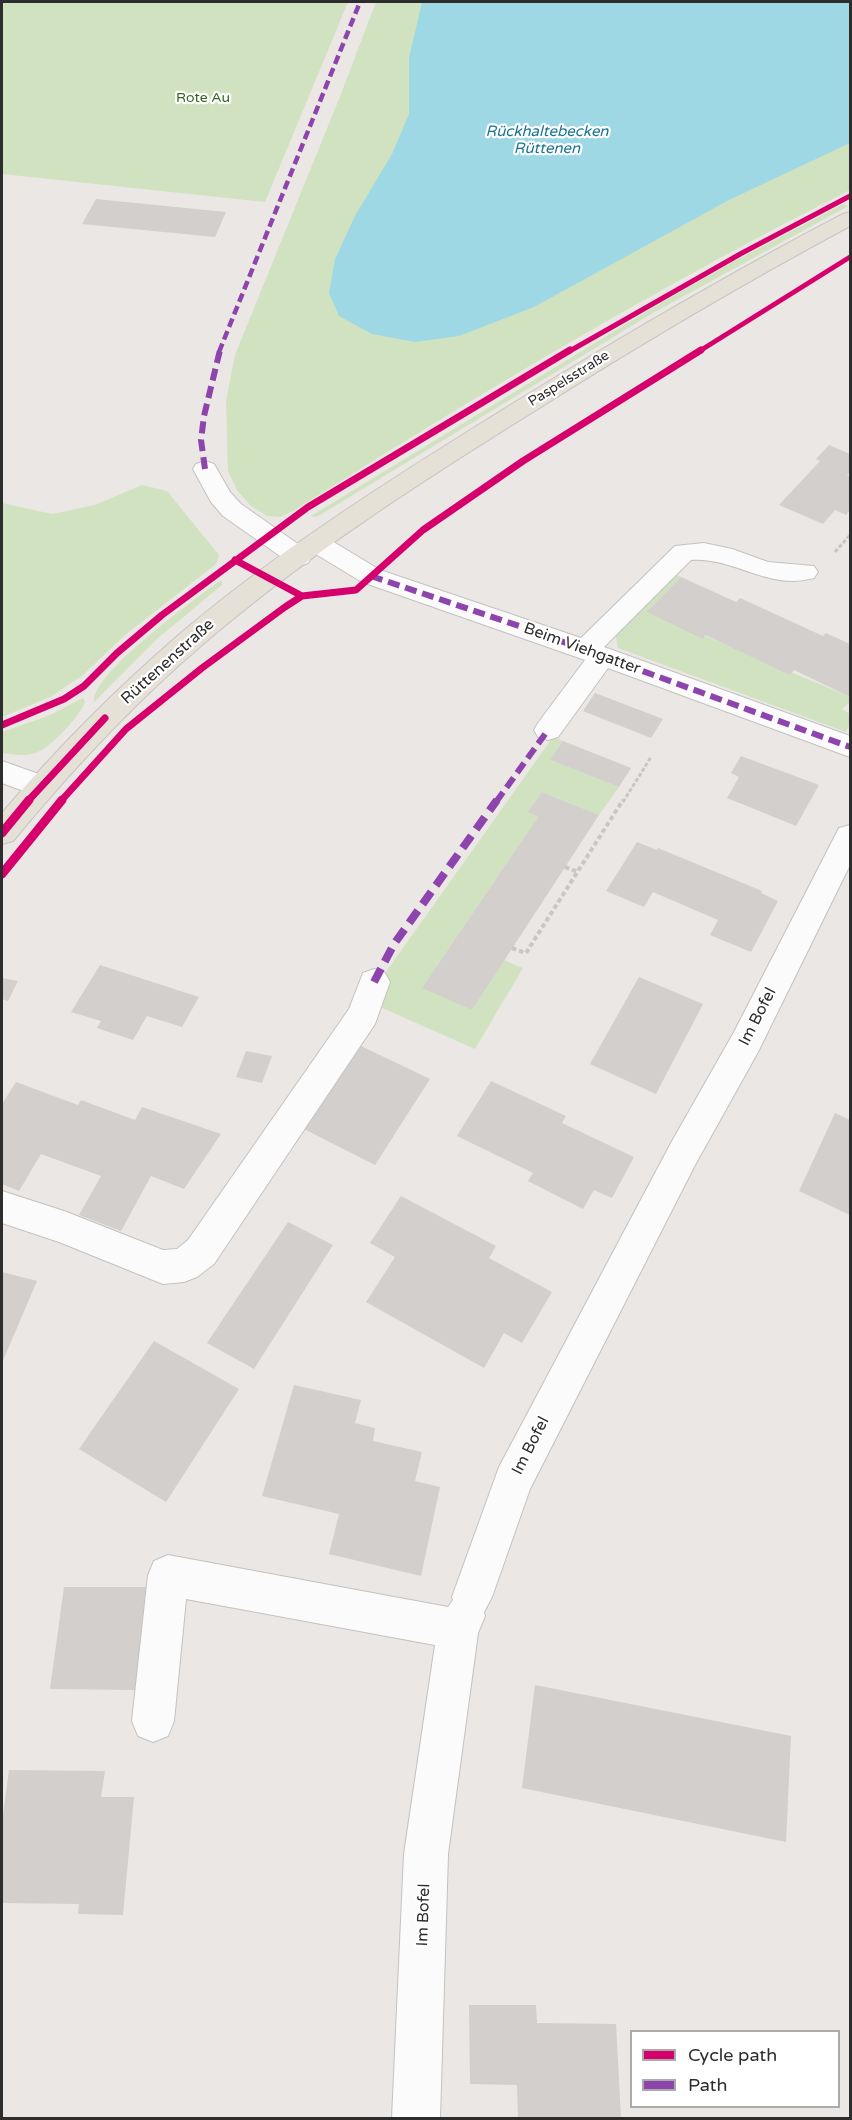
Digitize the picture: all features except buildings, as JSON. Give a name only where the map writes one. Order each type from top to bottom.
[{"type":"main road","name":"Paspelsstraße","points":[[308,550],[359,513],[457,449],[640,336],[761,264],[850,218]]},
{"type":"main road","name":"Rüttenenstraße","points":[[2,833],[40,786],[105,718],[222,614],[308,550]]},
{"type":"street","name":"Beim Viehgatter","points":[[205,469],[220,496],[232,510],[308,550],[371,576],[593,653],[850,747]]},
{"type":"street","points":[[548,730],[593,653],[684,552],[700,549],[715,551],[764,570],[805,572]]},
{"type":"street","points":[[2,772],[40,786]]},
{"type":"street","name":"Im Bofel","points":[[416,2118],[426,1854],[465,1614],[513,1481],[683,1154],[746,1042],[850,836]]},
{"type":"street","points":[[2,1207],[64,1227],[162,1267],[184,1265],[201,1252],[364,1014],[374,982]]},
{"type":"street","points":[[153,1721],[168,1575],[465,1614]]},
{"type":"path","points":[[512,948],[526,953],[651,757]]},
{"type":"path","points":[[565,867],[578,872]]},
{"type":"green space","name":"Rote Au","points":[[2,2],[348,2],[265,202],[2,174]]},
{"type":"green space","name":"Rückhaltebecken Rüttenen","points":[[376,2],[850,2],[850,190],[708,265],[568,344],[293,511],[280,517],[267,516],[250,505],[237,490],[228,471],[226,401],[235,355]]},
{"type":"green space","points":[[843,204],[848,206],[653,313],[320,515],[311,516],[649,310],[733,262]]},
{"type":"green space","points":[[142,485],[167,491],[219,555],[216,564],[125,635],[83,675],[50,697],[2,717],[2,503],[52,514],[95,505]]},
{"type":"green space","points":[[675,574],[681,577],[648,612],[850,697],[850,702],[842,709],[850,714],[850,724],[846,732],[618,648],[615,631]]},
{"type":"green space","points":[[222,581],[222,585],[158,638],[94,702],[97,690],[107,675],[123,659],[179,612]]},
{"type":"green space","points":[[83,698],[85,702],[71,723],[56,739],[41,750],[27,755],[2,753],[2,732],[48,716]]},
{"type":"green space","points":[[553,737],[563,741],[550,760],[619,787],[599,815],[542,792],[529,812],[538,817],[423,987],[472,1010],[504,960],[523,968],[475,1049],[380,1007],[381,979]]},
{"type":"water","name":"Rückhaltebecken Rüttenen","points":[[422,2],[850,2],[850,143],[729,200],[534,307],[459,336],[415,342],[372,334],[339,316],[329,293],[335,259],[355,216],[392,154],[409,114],[409,58]]},
{"type":"marked path","points":[[205,469],[201,440],[204,416],[219,352],[360,2]]},
{"type":"marked path","points":[[371,576],[528,629],[850,747]]},
{"type":"marked path","points":[[374,982],[394,944],[548,730]]},
{"type":"cycle path","points":[[2,725],[64,699],[84,686],[117,653],[162,615],[308,507],[565,353],[742,253],[850,196]]},
{"type":"cycle path","points":[[2,874],[69,791],[126,729],[202,668],[285,607],[302,596],[356,590],[423,530],[523,461],[850,257]]},
{"type":"cycle path","points":[[235,560],[302,596]]},
{"type":"cycle path","points":[[2,833],[40,786],[105,718]]}]
